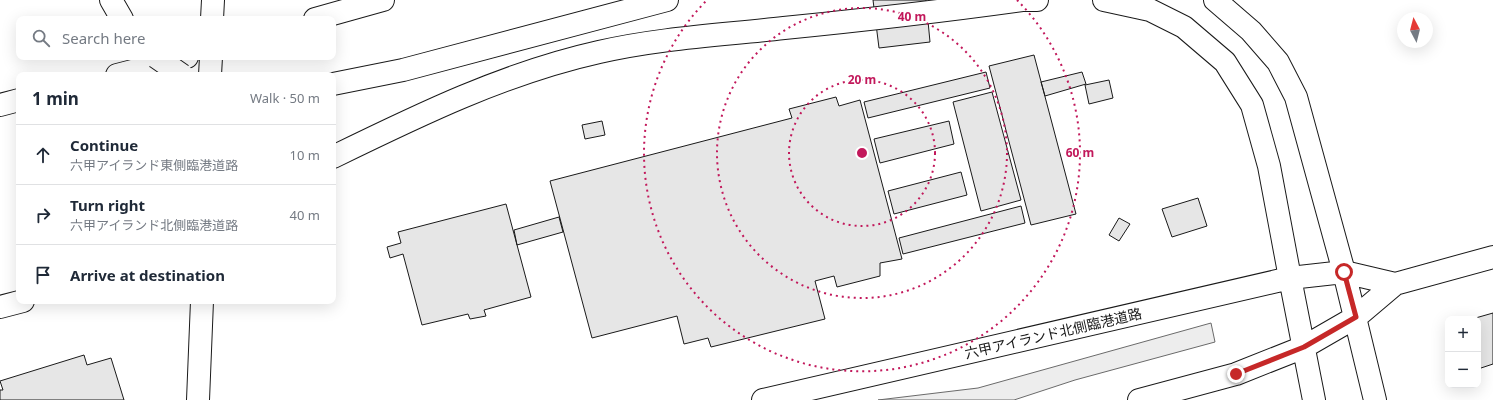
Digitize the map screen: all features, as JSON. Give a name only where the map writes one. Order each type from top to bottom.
[{"type":"main road","points":[[111,0],[120,16]]},
{"type":"main road","points":[[212,16],[213,0]]},
{"type":"main road","points":[[326,16],[383,0]]},
{"type":"main road","points":[[336,83],[403,70],[667,0]]},
{"type":"main road","points":[[336,156],[411,119],[480,89],[533,70],[598,52],[652,41],[902,17],[1022,0],[1037,0]]},
{"type":"main road","points":[[1104,0],[1150,10],[1184,27],[1225,62],[1252,106],[1269,166],[1314,400]]},
{"type":"main road","points":[[1215,0],[1251,30],[1278,62],[1296,97],[1312,151],[1356,317],[1375,400]]},
{"type":"main road","points":[[160,60],[178,72]]},
{"type":"main road","points":[[129,72],[175,60]]},
{"type":"main road","points":[[210,72],[211,60]]},
{"type":"main road","points":[[0,105],[16,101]]},
{"type":"main road","points":[[1139,400],[1236,374],[1304,347],[1356,317],[1395,284],[1493,257]]},
{"type":"main road","name":"六甲アイランド北側臨港道路","points":[[763,400],[1290,278],[1344,272],[1395,284]]},
{"type":"main road","points":[[0,307],[16,303]]},
{"type":"main road","points":[[198,400],[202,304]]},
{"type":"shaded area","points":[[1211,323],[1215,342],[1075,380],[1014,400],[878,400],[978,388]]},
{"type":"building","points":[[873,0],[926,0],[930,42],[879,48]]},
{"type":"building","points":[[1034,55],[1076,214],[1031,225],[989,66]]},
{"type":"building","points":[[986,72],[990,88],[868,118],[864,102]]},
{"type":"building","points":[[1082,72],[1086,84],[1045,96],[1041,82]]},
{"type":"building","points":[[1109,80],[1113,98],[1089,104],[1085,85]]},
{"type":"building","points":[[992,92],[1021,200],[981,211],[953,102]]},
{"type":"building","points":[[836,97],[839,106],[860,100],[902,259],[880,263],[880,276],[837,287],[834,276],[815,281],[825,319],[711,347],[708,338],[684,344],[677,316],[592,338],[550,181],[792,118],[789,109]]},
{"type":"building","points":[[602,121],[605,135],[585,139],[582,125]]},
{"type":"building","points":[[949,121],[954,144],[880,163],[874,139]]},
{"type":"building","points":[[961,172],[967,195],[894,214],[888,191]]},
{"type":"building","points":[[1198,198],[1207,226],[1172,237],[1162,209]]},
{"type":"building","points":[[506,204],[531,297],[484,310],[486,316],[470,319],[468,314],[422,325],[403,254],[390,258],[387,247],[401,243],[398,232]]},
{"type":"building","points":[[1021,206],[1025,223],[903,254],[899,238]]},
{"type":"building","points":[[559,217],[563,232],[517,245],[514,230]]},
{"type":"building","points":[[1119,218],[1130,224],[1119,241],[1109,235]]},
{"type":"building","points":[[1493,313],[1493,364],[1481,368],[1481,352],[1481,316]]},
{"type":"building","points":[[84,355],[87,365],[111,358],[124,400],[0,400],[0,390],[3,390],[0,381]]},
{"type":"route","points":[[1236,374],[1304,347],[1356,317],[1344,272]]}]
